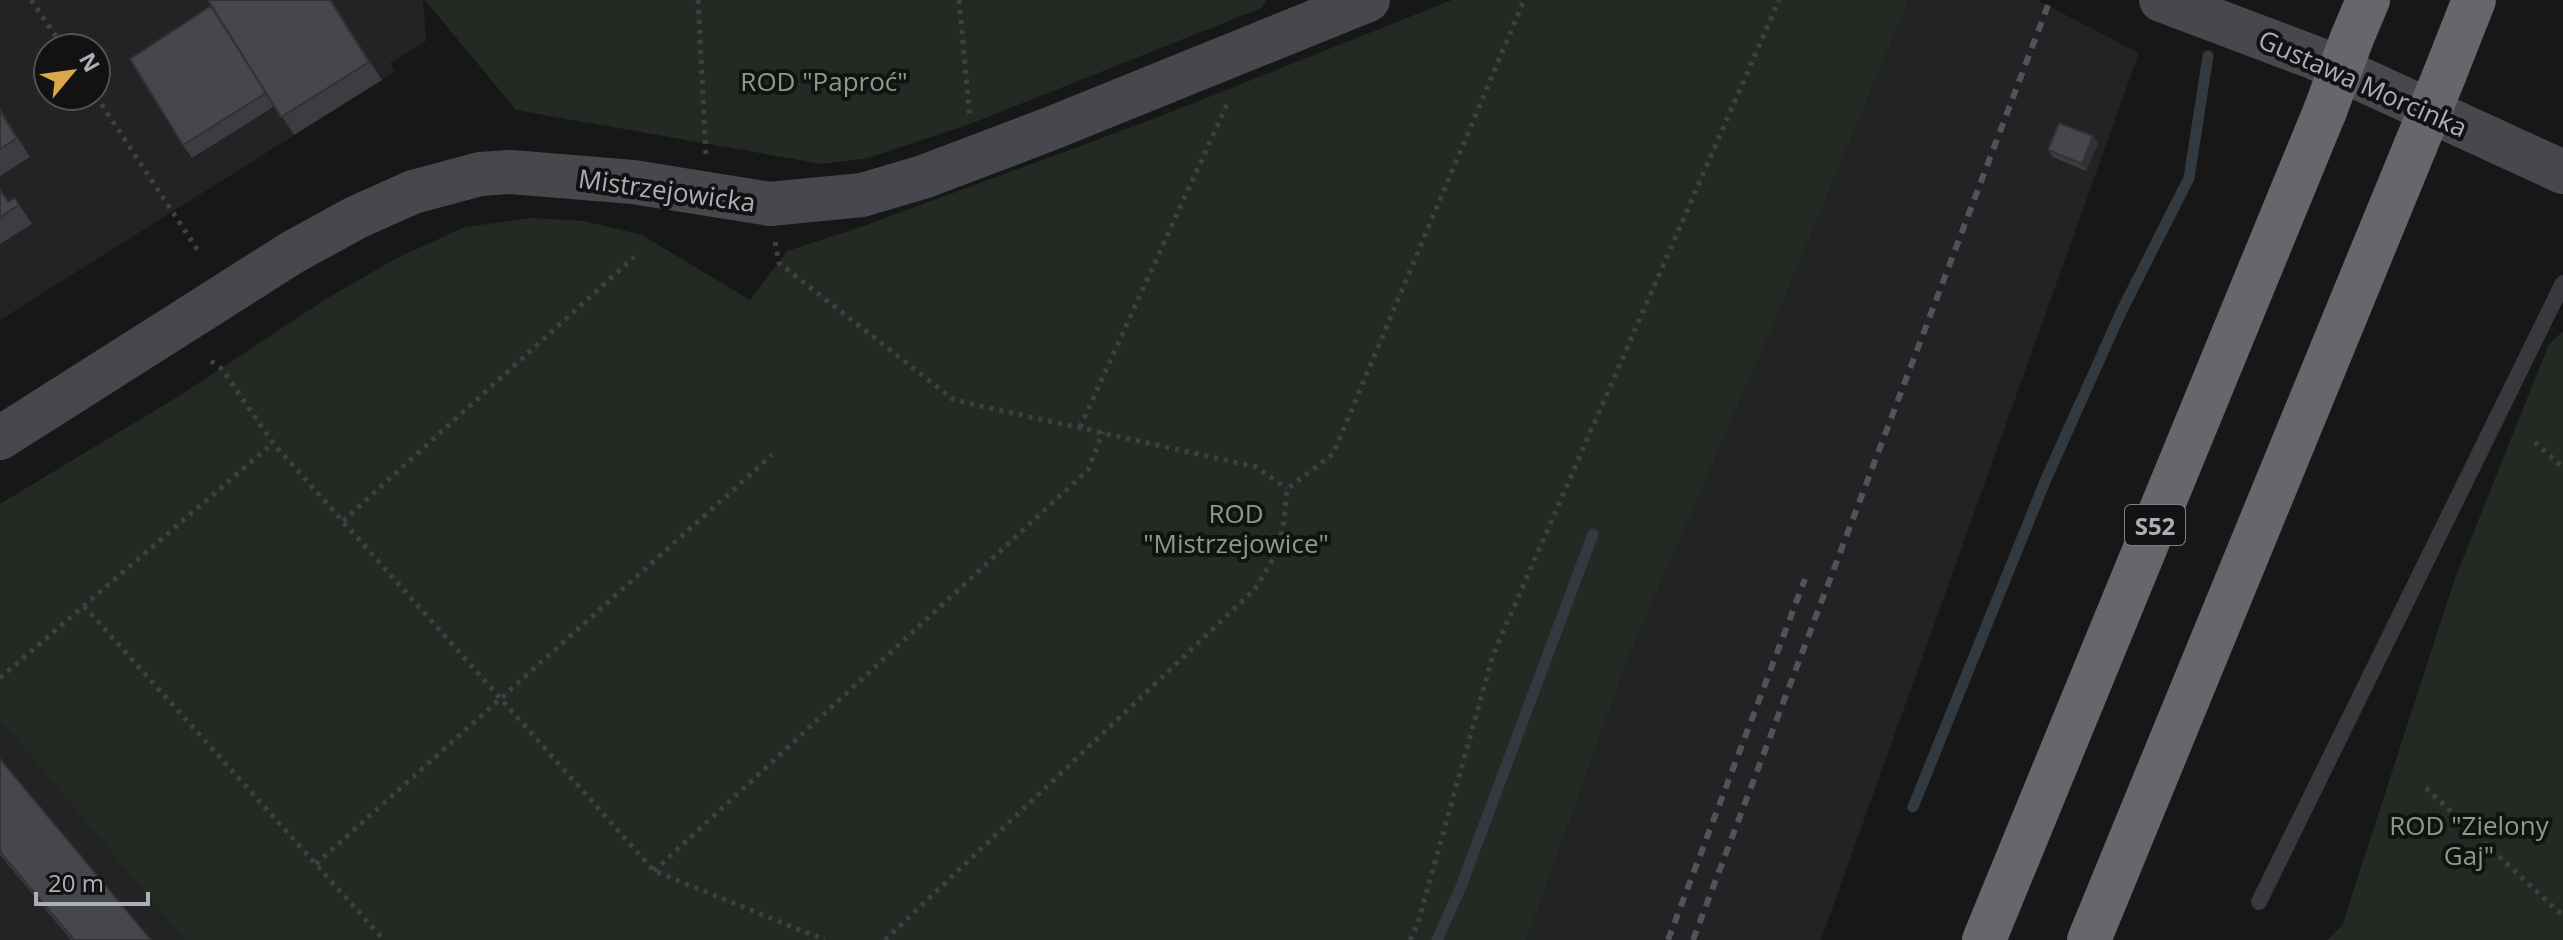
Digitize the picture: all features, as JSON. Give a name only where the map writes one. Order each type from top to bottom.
[{"type":"highway","points":[[2090,938],[2474,0]]},
{"type":"highway","name":"S52","points":[[1984,940],[2360,19]]},
{"type":"street","name":"Mistrzejowicka","points":[[0,438],[293,252],[387,203],[446,182],[480,174],[543,174],[633,182],[770,204],[841,198],[905,183],[1368,0]]},
{"type":"street","name":"Gustawa Morcinka","points":[[2161,0],[2315,58],[2563,172]]},
{"type":"lane","points":[[2259,902],[2563,283]]},
{"type":"path","points":[[31,0],[53,32]]},
{"type":"path","points":[[698,0],[707,144]]},
{"type":"path","points":[[959,0],[970,124]]},
{"type":"path","points":[[885,940],[1255,589],[1276,554],[1284,522],[1287,489],[1333,454],[1524,0]]},
{"type":"path","points":[[1410,940],[1418,923],[1493,655],[1779,0]]},
{"type":"path","points":[[1080,427],[1235,86],[1227,58]]},
{"type":"path","points":[[107,112],[199,252]]},
{"type":"path","points":[[770,204],[779,263],[954,400],[1256,467],[1287,489]]},
{"type":"path","points":[[343,521],[634,257]]},
{"type":"path","points":[[211,361],[222,369],[273,443],[654,871],[825,940]]},
{"type":"path","points":[[654,871],[1088,470],[1103,432]]},
{"type":"path","points":[[2535,442],[2563,468]]},
{"type":"path","points":[[0,678],[273,443]]},
{"type":"path","points":[[316,864],[772,455]]},
{"type":"path","points":[[84,606],[384,940]]},
{"type":"path","points":[[2426,788],[2563,916]]},
{"type":"shaded area","points":[[0,0],[423,0],[426,41],[390,63],[395,72],[0,320]]},
{"type":"shaded area","points":[[1909,0],[2037,0],[2139,53],[1821,940],[1527,940],[1626,664],[1774,323]]},
{"type":"shaded area","points":[[0,720],[185,940],[0,940]]},
{"type":"green space","name":"ROD \"Paproć\"","points":[[425,0],[1267,0],[1261,8],[970,124],[868,158],[822,164],[516,110]]},
{"type":"green space","name":"ROD \"Mistrzejowice\"","points":[[1452,0],[1909,0],[1774,323],[1626,664],[1527,940],[185,940],[0,720],[0,504],[179,396],[326,299],[395,259],[465,227],[531,218],[584,221],[642,235],[750,300],[787,251],[861,227],[1161,116]]},
{"type":"green space","name":"ROD \"Zielony Gaj\"","points":[[2563,331],[2563,940],[2327,940],[2342,926],[2454,581],[2549,344]]},
{"type":"building","points":[[208,0],[330,0],[369,62],[281,117]]},
{"type":"building","points":[[211,6],[266,93],[183,145],[130,59]]},
{"type":"building","points":[[0,111],[17,138],[0,149]]},
{"type":"building","points":[[2059,123],[2093,136],[2082,164],[2048,150]]},
{"type":"building","points":[[0,190],[8,202],[15,198],[19,205],[0,217]]},
{"type":"building","points":[[0,759],[151,940],[74,940],[0,852]]},
{"type":"waterway","points":[[1913,807],[2046,479],[2122,310],[2189,178],[2208,56]]},
{"type":"waterway","points":[[1437,940],[1460,889],[1593,534]]},
{"type":"railway","points":[[1693,940],[2050,0]]},
{"type":"railway","points":[[1668,940],[1805,579]]}]
